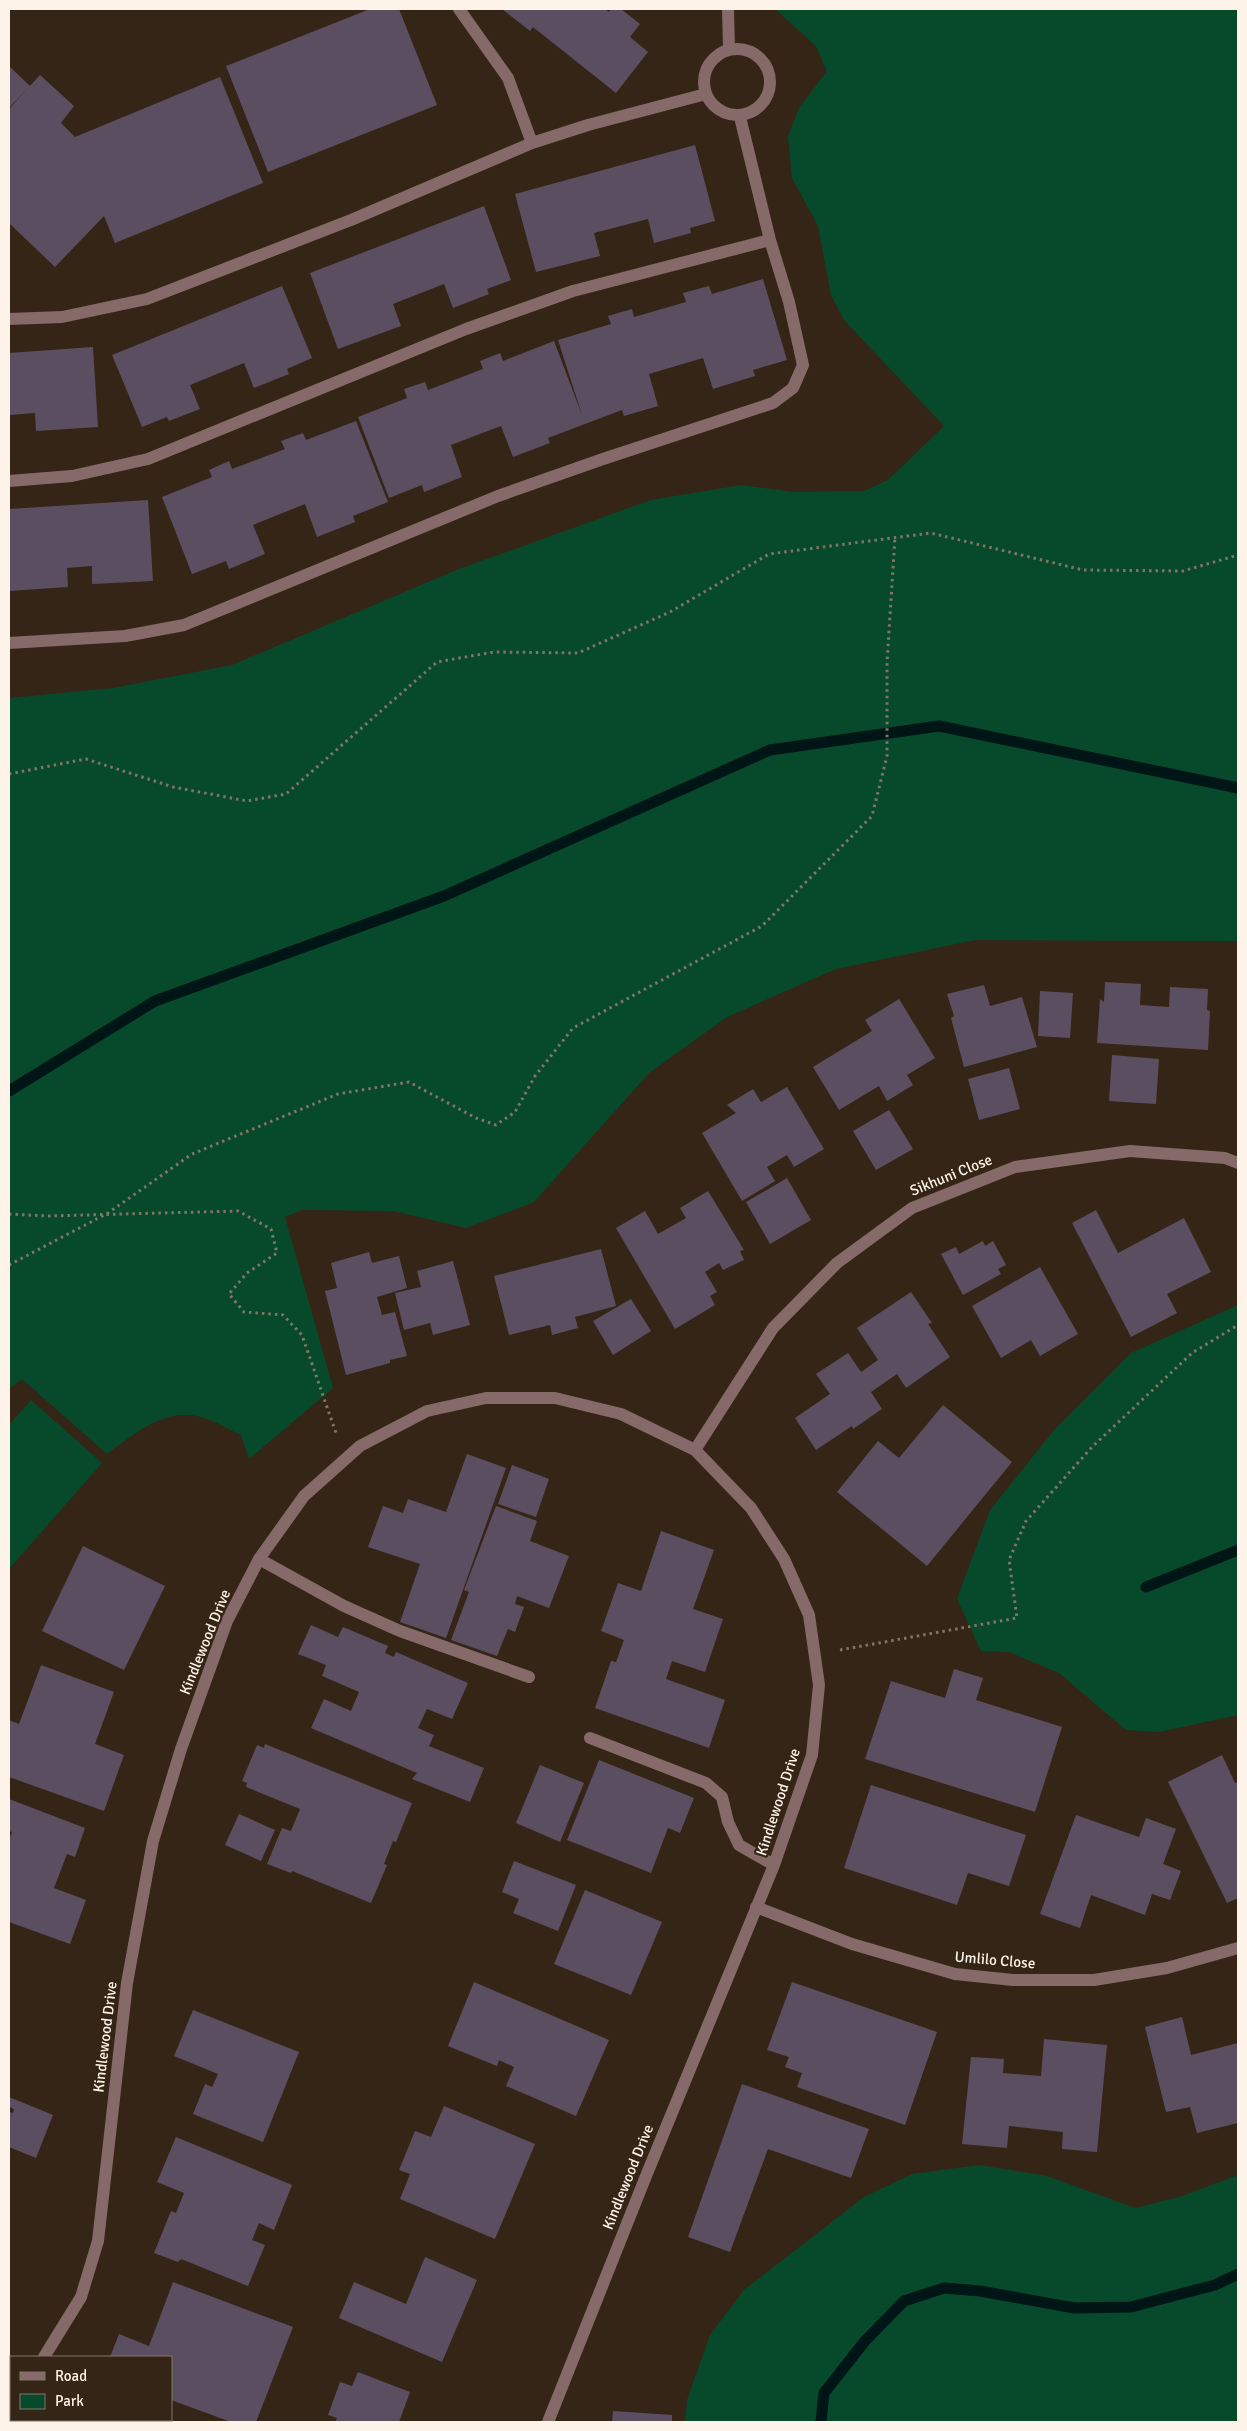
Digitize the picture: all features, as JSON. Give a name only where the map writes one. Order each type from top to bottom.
[{"type":"street","points":[[459,9],[508,78],[532,143]]},
{"type":"street","points":[[728,9],[729,49]]},
{"type":"street","points":[[741,48],[761,58],[771,78],[766,99],[759,107],[740,116],[719,110],[706,94],[703,83],[704,72],[710,61],[719,53],[729,49],[741,48]]},
{"type":"street","points":[[9,320],[62,317],[147,299],[351,220],[532,143],[588,125],[706,94]]},
{"type":"street","points":[[9,642],[125,636],[184,625],[498,496],[603,459],[774,403],[793,388],[803,365],[789,302],[770,240],[740,116]]},
{"type":"street","points":[[9,481],[72,476],[148,460],[475,326],[572,291],[770,240]]},
{"type":"street","name":"Sikhuni Close","points":[[695,1450],[773,1328],[837,1263],[912,1208],[1016,1166],[1130,1151],[1225,1158],[1238,1163]]},
{"type":"street","name":"Kindlewood Drive","points":[[45,2356],[81,2297],[98,2241],[128,1983],[153,1841],[181,1749],[227,1621],[259,1559],[304,1496],[360,1446],[427,1411],[486,1398],[555,1398],[621,1414],[695,1450],[751,1508],[784,1559],[809,1615],[819,1685],[812,1755],[774,1865],[548,2422]]},
{"type":"street","points":[[259,1559],[344,1606],[400,1631],[529,1677]]},
{"type":"street","points":[[590,1738],[706,1783],[722,1798],[728,1822],[739,1845],[774,1865]]},
{"type":"street","name":"Umlilo Close","points":[[756,1907],[852,1944],[956,1974],[1013,1980],[1094,1980],[1167,1968],[1238,1948]]},
{"type":"path","points":[[9,774],[86,759],[174,787],[247,801],[286,794],[437,662],[494,652],[578,653],[670,612],[768,554],[931,533],[1083,570],[1183,571],[1238,555]]},
{"type":"path","points":[[9,1265],[108,1213],[192,1154],[338,1094],[409,1082],[476,1118],[496,1125],[515,1112],[535,1076],[573,1028],[762,926],[872,816],[887,756],[887,663],[895,537]]},
{"type":"path","points":[[9,1214],[47,1216],[238,1211],[271,1229],[277,1252],[247,1273],[230,1294],[244,1312],[283,1315],[302,1335],[345,1459]]},
{"type":"path","points":[[815,1655],[1016,1618],[1009,1560],[1026,1521],[1092,1447],[1192,1353],[1238,1325]]},
{"type":"green space","points":[[775,9],[1238,9],[1238,941],[975,940],[836,969],[727,1017],[649,1073],[534,1202],[466,1228],[393,1211],[302,1210],[285,1217],[333,1388],[249,1459],[241,1435],[201,1417],[187,1415],[162,1419],[151,1424],[107,1454],[22,1379],[9,1389],[9,698],[113,688],[232,665],[459,569],[651,500],[741,485],[794,492],[864,491],[888,480],[944,426],[844,320],[831,295],[818,226],[792,178],[788,136],[799,108],[827,71],[816,46]]},
{"type":"green space","points":[[1238,1305],[1238,1715],[1159,1732],[1126,1730],[1059,1673],[1009,1652],[981,1651],[957,1599],[990,1510],[1054,1430],[1131,1353]]},
{"type":"green space","points":[[31,1400],[102,1463],[9,1569],[9,1425]]},
{"type":"green space","points":[[979,2165],[1047,2176],[1135,2208],[1179,2197],[1238,2175],[1238,2422],[685,2422],[687,2400],[710,2335],[744,2290],[864,2197],[912,2174]]},
{"type":"building","points":[[370,9],[399,9],[437,105],[268,172],[226,66]]},
{"type":"building","points":[[502,9],[605,9],[609,12],[611,9],[621,9],[640,24],[630,37],[648,52],[616,93],[533,27],[530,31]]},
{"type":"building","points":[[9,66],[30,86],[9,108]]},
{"type":"building","points":[[40,75],[74,106],[61,123],[75,137],[220,77],[263,183],[115,243],[104,216],[55,267],[9,223],[9,109]]},
{"type":"building","points":[[695,145],[715,221],[690,228],[691,233],[654,243],[648,219],[594,233],[600,256],[536,272],[515,194]]},
{"type":"building","points":[[484,206],[511,280],[487,289],[489,294],[453,308],[444,284],[393,304],[401,326],[338,349],[310,273]]},
{"type":"building","points":[[763,279],[787,360],[753,370],[755,376],[713,389],[703,358],[649,374],[658,406],[624,416],[622,410],[548,438],[550,443],[513,457],[501,426],[451,445],[462,477],[424,492],[422,485],[389,498],[358,417],[407,398],[404,389],[425,382],[428,390],[483,369],[480,361],[500,353],[503,361],[554,341],[582,415],[558,340],[611,324],[608,316],[632,309],[634,317],[686,302],[683,293],[709,286],[712,294]]},
{"type":"building","points":[[282,286],[312,358],[287,369],[289,374],[254,388],[244,363],[190,385],[200,409],[169,421],[167,417],[142,427],[112,355]]},
{"type":"building","points":[[93,347],[98,427],[36,431],[35,413],[9,415],[9,353]]},
{"type":"building","points":[[356,421],[388,502],[353,516],[355,522],[317,537],[305,504],[253,525],[265,554],[229,569],[226,561],[192,574],[162,497],[212,477],[209,470],[229,461],[232,469],[285,449],[281,441],[303,433],[306,440]]},
{"type":"building","points":[[148,500],[153,581],[92,584],[92,566],[67,568],[68,587],[9,591],[9,509]]},
{"type":"building","points":[[1105,982],[1141,984],[1140,1005],[1169,1007],[1170,987],[1208,989],[1207,1010],[1210,1011],[1208,1050],[1097,1043],[1100,999],[1104,1002]]},
{"type":"building","points":[[984,985],[990,1006],[1022,997],[1037,1047],[964,1067],[951,1018],[954,1016],[947,994]]},
{"type":"building","points":[[1040,991],[1073,993],[1070,1038],[1038,1036]]},
{"type":"building","points":[[899,999],[935,1058],[907,1075],[913,1085],[887,1101],[879,1086],[839,1110],[813,1067],[872,1031],[865,1020]]},
{"type":"building","points":[[1112,1055],[1159,1059],[1156,1104],[1109,1101]]},
{"type":"building","points":[[1009,1068],[1020,1109],[979,1120],[968,1079]]},
{"type":"building","points":[[787,1087],[824,1149],[794,1167],[787,1155],[767,1167],[775,1181],[742,1201],[702,1133],[736,1113],[727,1105],[753,1089],[761,1102]]},
{"type":"building","points":[[889,1110],[913,1149],[876,1170],[853,1131]]},
{"type":"building","points":[[787,1178],[811,1220],[770,1244],[746,1202]]},
{"type":"building","points":[[708,1191],[744,1250],[740,1251],[744,1260],[723,1270],[719,1263],[705,1272],[717,1292],[710,1296],[715,1305],[675,1329],[616,1228],[645,1211],[658,1234],[686,1218],[680,1208]]},
{"type":"building","points":[[1096,1210],[1118,1253],[1184,1218],[1211,1272],[1167,1294],[1177,1313],[1131,1337],[1072,1223]]},
{"type":"building","points":[[983,1241],[985,1246],[993,1241],[1006,1265],[998,1269],[1001,1274],[963,1295],[941,1254],[956,1247],[959,1254]]},
{"type":"building","points":[[601,1249],[616,1306],[575,1317],[578,1328],[552,1335],[550,1325],[509,1335],[494,1276]]},
{"type":"building","points":[[369,1252],[372,1263],[399,1256],[407,1288],[377,1297],[382,1315],[395,1312],[407,1356],[390,1360],[390,1363],[346,1375],[325,1291],[337,1288],[331,1263]]},
{"type":"building","points":[[453,1261],[470,1325],[433,1335],[430,1323],[404,1330],[395,1293],[421,1287],[417,1271]]},
{"type":"building","points":[[1040,1267],[1078,1334],[1040,1356],[1031,1340],[1001,1358],[972,1306]]},
{"type":"building","points":[[911,1292],[932,1323],[928,1324],[950,1357],[906,1388],[897,1374],[871,1392],[882,1409],[853,1429],[852,1426],[816,1450],[795,1418],[830,1394],[816,1374],[848,1353],[861,1372],[878,1360],[857,1328]]},
{"type":"building","points":[[631,1299],[651,1331],[613,1355],[593,1321]]},
{"type":"building","points":[[943,1405],[1012,1462],[927,1566],[837,1492],[878,1441],[899,1458]]},
{"type":"building","points":[[467,1454],[506,1468],[446,1638],[400,1622],[420,1564],[368,1547],[383,1506],[403,1513],[408,1499],[446,1512]]},
{"type":"building","points":[[512,1465],[549,1479],[536,1517],[498,1504]]},
{"type":"building","points":[[496,1506],[537,1521],[530,1541],[569,1556],[549,1608],[517,1596],[515,1604],[524,1607],[515,1632],[508,1629],[497,1656],[451,1640],[469,1592],[464,1590]]},
{"type":"building","points":[[661,1531],[714,1550],[693,1609],[723,1619],[705,1672],[672,1661],[666,1679],[725,1700],[709,1748],[595,1708],[611,1661],[616,1662],[624,1640],[601,1631],[618,1583],[641,1591]]},
{"type":"building","points":[[83,1546],[165,1586],[124,1670],[42,1631]]},
{"type":"building","points":[[311,1625],[338,1637],[343,1627],[388,1646],[385,1653],[394,1657],[396,1652],[468,1683],[452,1719],[427,1709],[418,1728],[434,1735],[429,1746],[484,1768],[470,1802],[412,1779],[417,1773],[311,1728],[324,1699],[351,1711],[359,1692],[322,1676],[326,1665],[298,1654]]},
{"type":"building","points":[[41,1665],[114,1692],[95,1744],[124,1755],[104,1811],[9,1777],[9,1720],[19,1724]]},
{"type":"building","points":[[954,1669],[983,1678],[976,1700],[1062,1727],[1035,1812],[865,1759],[891,1681],[945,1698]]},
{"type":"building","points":[[265,1744],[412,1803],[396,1842],[393,1841],[384,1864],[387,1865],[371,1903],[292,1871],[291,1873],[267,1864],[282,1828],[291,1831],[300,1809],[246,1787],[247,1783],[242,1781],[257,1745],[264,1748]]},
{"type":"building","points":[[1222,1755],[1235,1783],[1238,1782],[1238,1898],[1227,1903],[1168,1782]]},
{"type":"building","points":[[599,1760],[694,1798],[680,1833],[668,1828],[651,1873],[567,1840]]},
{"type":"building","points":[[540,1765],[584,1783],[560,1842],[516,1823]]},
{"type":"building","points":[[871,1785],[1026,1835],[1009,1886],[968,1873],[957,1905],[844,1868]]},
{"type":"building","points":[[9,1799],[85,1828],[75,1857],[67,1854],[54,1888],[86,1900],[70,1944],[9,1922],[9,1840],[12,1832],[9,1831]]},
{"type":"building","points":[[239,1814],[275,1830],[261,1861],[225,1845]]},
{"type":"building","points":[[1076,1815],[1139,1837],[1146,1818],[1176,1829],[1163,1864],[1181,1871],[1170,1900],[1152,1894],[1145,1915],[1091,1895],[1080,1928],[1040,1914]]},
{"type":"building","points":[[514,1861],[576,1885],[558,1931],[513,1913],[519,1899],[502,1892]]},
{"type":"building","points":[[585,1890],[662,1922],[631,1995],[554,1964]]},
{"type":"building","points":[[474,1982],[609,2040],[576,2116],[506,2086],[514,2067],[499,2060],[497,2066],[448,2046]]},
{"type":"building","points":[[792,1982],[937,2032],[905,2125],[797,2087],[802,2073],[785,2067],[789,2057],[767,2050]]},
{"type":"building","points":[[193,2010],[299,2052],[263,2142],[193,2114],[205,2084],[212,2087],[218,2074],[174,2056]]},
{"type":"building","points":[[1182,2017],[1191,2055],[1238,2043],[1238,2123],[1197,2133],[1190,2107],[1166,2112],[1145,2027]]},
{"type":"building","points":[[1044,2039],[1107,2045],[1097,2152],[1062,2149],[1063,2132],[1009,2126],[1007,2148],[962,2144],[971,2057],[1004,2059],[1003,2073],[1041,2076]]},
{"type":"building","points":[[742,2084],[869,2129],[851,2178],[768,2149],[730,2252],[688,2237]]},
{"type":"building","points":[[9,2097],[53,2115],[36,2158],[9,2147],[9,2112],[13,2113],[14,2109],[9,2107]]},
{"type":"building","points":[[444,2106],[535,2144],[495,2239],[400,2199],[410,2174],[399,2170],[415,2131],[431,2137]]},
{"type":"building","points":[[176,2137],[292,2185],[274,2230],[259,2223],[252,2240],[265,2245],[248,2286],[181,2259],[178,2262],[154,2253],[171,2211],[176,2213],[184,2193],[157,2182]]},
{"type":"building","points":[[425,2257],[477,2280],[442,2362],[339,2318],[354,2282],[406,2304]]},
{"type":"building","points":[[173,2282],[293,2327],[256,2422],[231,2422],[172,2400],[172,2356],[110,2356],[119,2334],[149,2346]]},
{"type":"building","points":[[358,2372],[410,2392],[399,2422],[335,2422],[337,2418],[328,2415],[340,2382],[352,2386]]},
{"type":"building","points":[[613,2411],[672,2415],[672,2422],[612,2422]]},
{"type":"building","points":[[146,2421],[149,2422],[107,2422]]},
{"type":"waterway","points":[[9,1091],[155,1001],[444,896],[770,750],[939,726],[1238,788]]},
{"type":"waterway","points":[[1146,1587],[1238,1550]]},
{"type":"waterway","points":[[821,2422],[824,2393],[865,2341],[904,2301],[944,2288],[980,2291],[1074,2308],[1131,2307],[1215,2285],[1238,2274]]}]
